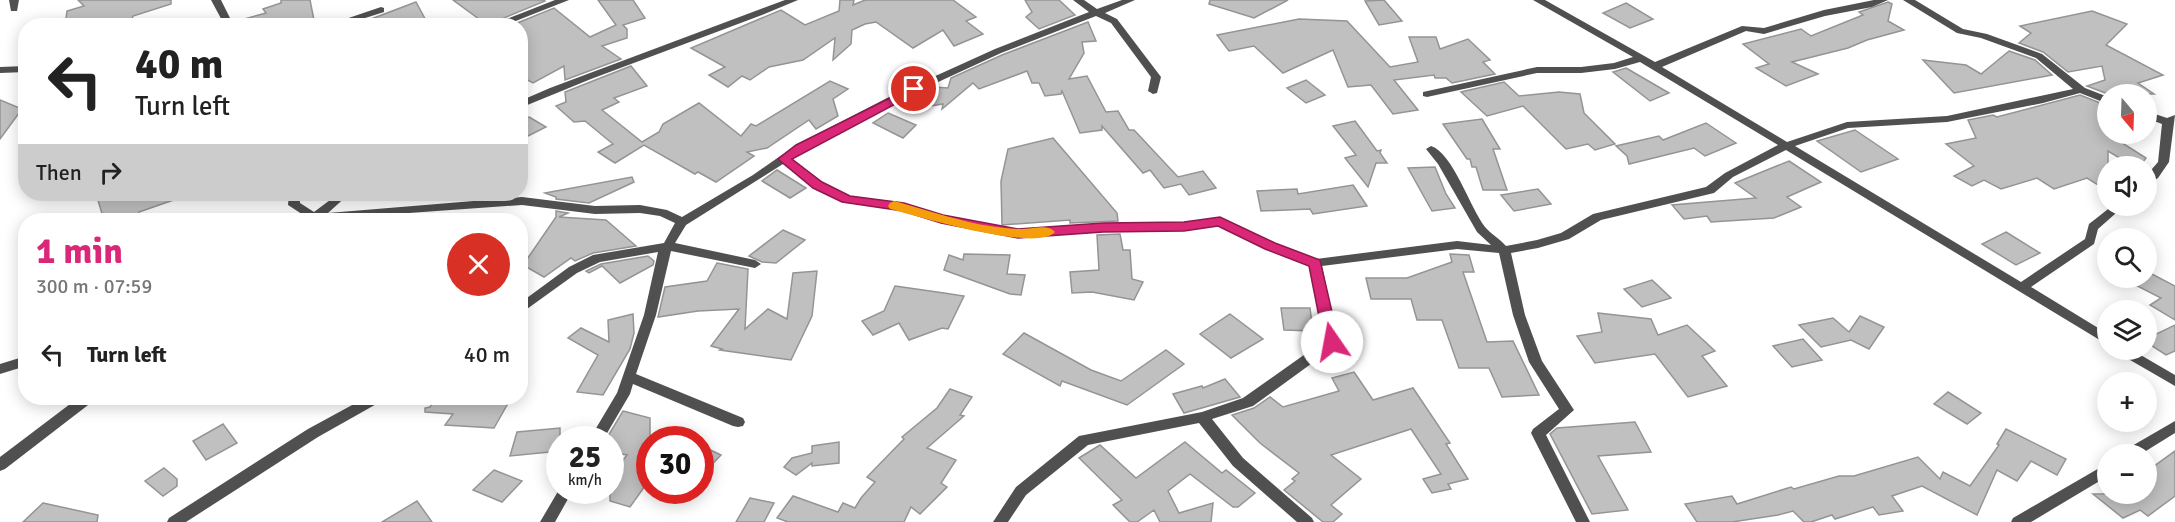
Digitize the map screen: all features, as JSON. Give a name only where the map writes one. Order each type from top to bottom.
[{"type":"street","points":[[216,0],[226,18]]},
{"type":"street","points":[[515,18],[564,0]]},
{"type":"street","points":[[528,102],[641,56],[734,24],[793,0]]},
{"type":"street","points":[[1078,0],[1114,21],[1156,77],[1153,91]]},
{"type":"street","points":[[604,426],[630,377],[650,315],[664,252],[682,222],[800,147],[893,99],[998,51],[1130,0]]},
{"type":"street","points":[[1538,0],[1641,58],[2097,333]]},
{"type":"street","points":[[1653,67],[1745,28],[1764,31],[1824,13],[1869,5],[1883,0]]},
{"type":"street","points":[[1908,0],[1960,31],[1984,36],[2038,56],[2081,90],[2097,97]]},
{"type":"street","points":[[355,18],[381,10]]},
{"type":"street","points":[[1427,94],[1536,70],[1592,69],[1615,66],[1641,58]]},
{"type":"street","points":[[0,70],[18,69]]},
{"type":"street","points":[[784,159],[818,185],[847,200],[904,207],[941,219],[988,229],[1018,234],[1103,228],[1184,226],[1220,222],[1270,246],[1315,263],[1457,245],[1504,250],[1564,236],[1597,217],[1710,190],[1729,175],[1785,146],[1847,125],[1947,119],[2081,90]]},
{"type":"street","points":[[2157,117],[2172,120],[2164,139],[2167,159],[2157,174]]},
{"type":"street","points":[[1431,149],[1443,162],[1481,229],[1504,250],[1519,315],[1536,362],[1566,410],[1538,433],[1583,522]]},
{"type":"street","points":[[294,201],[294,205],[305,213]]},
{"type":"street","points":[[320,213],[335,201]]},
{"type":"street","points":[[383,213],[522,201],[595,210],[640,209],[663,213],[682,222]]},
{"type":"street","points":[[2021,288],[2090,241],[2093,227],[2107,216]]},
{"type":"street","points":[[528,304],[573,270],[597,258],[668,246],[683,247],[755,264]]},
{"type":"street","points":[[1000,522],[1021,491],[1084,440],[1202,417],[1248,402],[1332,342],[1315,263]]},
{"type":"street","points":[[2140,360],[2175,381]]},
{"type":"street","points":[[0,369],[18,363]]},
{"type":"street","points":[[630,377],[738,422]]},
{"type":"street","points":[[0,465],[78,405]]},
{"type":"street","points":[[174,522],[313,433],[363,405]]},
{"type":"street","points":[[1202,417],[1238,462],[1307,522]]},
{"type":"street","points":[[2146,444],[2175,426]]},
{"type":"street","points":[[2018,522],[2097,475]]},
{"type":"street","points":[[547,522],[558,504]]},
{"type":"building","points":[[78,0],[171,0],[171,4],[132,18],[66,18],[67,11],[84,6]]},
{"type":"building","points":[[281,0],[310,0],[314,18],[248,18],[266,13],[263,9],[281,3]]},
{"type":"building","points":[[453,0],[545,1],[504,18],[477,18]]},
{"type":"building","points":[[598,0],[633,0],[645,18],[623,25],[627,29],[627,38],[602,46],[621,59],[565,80],[564,66],[533,83],[528,80],[528,19],[554,8],[590,37],[616,25]]},
{"type":"building","points":[[840,0],[854,0],[853,5],[865,0],[953,0],[976,17],[966,21],[983,34],[954,46],[943,30],[913,48],[876,22],[865,24],[852,30],[851,44],[833,60],[835,38],[803,60],[769,67],[750,80],[742,76],[728,87],[709,75],[725,67],[691,48],[781,10],[805,25],[839,11]]},
{"type":"building","points":[[1025,0],[1059,0],[1075,15],[1039,29],[1026,17],[1032,12]]},
{"type":"building","points":[[1210,0],[1288,0],[1254,18],[1209,4]]},
{"type":"building","points":[[1384,0],[1402,21],[1379,25],[1365,1]]},
{"type":"building","points":[[416,2],[425,18],[374,18]]},
{"type":"building","points":[[1888,2],[1892,4],[1888,21],[1904,30],[1867,40],[1848,48],[1792,62],[1818,74],[1786,86],[1756,68],[1769,64],[1743,44],[1801,29],[1811,36],[1863,15],[1859,12]]},
{"type":"building","points":[[1626,3],[1653,19],[1630,28],[1603,13]]},
{"type":"building","points":[[2092,11],[2127,24],[2106,45],[2163,75],[2139,84],[2097,84],[2097,90],[2087,86],[2105,80],[2102,66],[2068,72],[2043,52],[2019,43],[2031,33],[2020,26]]},
{"type":"building","points":[[1299,19],[1347,21],[1390,67],[1418,62],[1409,37],[1436,37],[1440,49],[1468,39],[1490,60],[1483,62],[1495,74],[1452,83],[1446,78],[1435,78],[1434,75],[1394,80],[1418,110],[1393,114],[1371,85],[1348,87],[1333,50],[1283,73],[1254,46],[1229,51],[1217,35]]},
{"type":"building","points":[[1088,22],[1096,41],[1082,42],[1084,53],[1069,79],[1087,76],[1106,112],[1118,111],[1129,130],[1134,130],[1178,177],[1203,171],[1216,188],[1189,195],[1181,184],[1164,188],[1150,170],[1143,173],[1102,126],[1102,130],[1080,133],[1062,91],[1061,94],[1045,96],[1039,83],[1032,83],[1027,71],[979,89],[973,83],[942,109],[943,104],[918,108],[932,93],[932,87],[948,88],[951,78],[1002,55]]},
{"type":"building","points":[[2009,51],[2035,60],[2052,75],[1954,93],[1923,60],[1966,65],[1981,74]]},
{"type":"building","points":[[631,66],[647,86],[614,98],[619,102],[602,110],[642,142],[659,132],[663,124],[699,103],[741,136],[751,124],[756,126],[830,81],[848,89],[833,99],[838,116],[816,129],[809,120],[767,148],[747,152],[754,156],[716,182],[698,172],[695,174],[644,145],[615,163],[598,152],[613,144],[585,121],[574,122],[556,106],[566,102],[565,92]]},
{"type":"building","points":[[1626,68],[1669,93],[1650,101],[1613,72]]},
{"type":"building","points":[[1306,80],[1325,95],[1306,103],[1287,88]]},
{"type":"building","points":[[1504,82],[1519,96],[1559,92],[1580,94],[1584,113],[1615,144],[1595,150],[1588,144],[1566,149],[1523,106],[1487,116],[1461,92]]},
{"type":"building","points":[[2080,95],[2097,102],[2097,144],[2124,144],[2143,156],[2116,156],[2108,151],[2108,156],[2097,156],[2097,184],[2087,178],[2054,189],[2037,178],[2001,189],[1984,180],[1972,186],[1954,176],[1974,166],[1946,144],[1976,138],[1968,120],[1993,115],[1997,117]]},
{"type":"building","points":[[0,100],[18,107],[18,114],[0,139]]},
{"type":"building","points":[[888,113],[916,125],[903,138],[873,123]]},
{"type":"building","points":[[529,117],[546,127],[528,136]]},
{"type":"building","points":[[1482,119],[1500,149],[1493,149],[1507,190],[1483,190],[1476,167],[1472,167],[1470,159],[1467,159],[1443,124]]},
{"type":"building","points":[[1355,121],[1377,151],[1381,150],[1380,153],[1387,163],[1376,163],[1368,187],[1345,158],[1356,155],[1333,126]]},
{"type":"building","points":[[1706,123],[1736,143],[1705,156],[1694,148],[1629,164],[1627,156],[1616,146],[1659,136],[1663,140]]},
{"type":"building","points":[[1855,130],[1898,159],[1861,172],[1817,141]]},
{"type":"building","points":[[1053,138],[1117,213],[1118,221],[1070,223],[1070,220],[1002,225],[1001,181],[1008,149]]},
{"type":"building","points":[[1789,161],[1821,182],[1787,197],[1801,207],[1774,218],[1711,222],[1707,216],[1684,219],[1672,205],[1756,198],[1735,183]]},
{"type":"building","points":[[1435,167],[1446,194],[1455,208],[1432,211],[1408,168]]},
{"type":"building","points":[[777,170],[806,188],[790,198],[762,181]]},
{"type":"building","points":[[632,177],[634,182],[589,203],[556,199],[545,193]]},
{"type":"building","points":[[1353,185],[1367,206],[1313,214],[1310,209],[1261,211],[1257,191],[1297,189],[1298,194]]},
{"type":"building","points":[[1538,189],[1551,204],[1514,211],[1501,195]]},
{"type":"building","points":[[98,201],[171,201],[139,213],[102,213]]},
{"type":"building","points":[[556,211],[568,213],[559,217],[606,220],[636,246],[593,253],[575,261],[571,258],[544,277],[528,268],[528,258],[556,217]]},
{"type":"building","points":[[783,230],[805,240],[776,263],[762,262],[749,256]]},
{"type":"building","points":[[2006,232],[2040,253],[2016,265],[1982,244]]},
{"type":"building","points":[[1120,234],[1123,250],[1130,250],[1132,279],[1143,282],[1134,300],[1092,292],[1072,293],[1070,272],[1099,270],[1097,235]]},
{"type":"building","points":[[964,254],[1010,255],[1007,274],[1025,275],[1021,295],[1010,294],[944,270],[949,255],[963,260]]},
{"type":"building","points":[[1450,254],[1469,255],[1474,272],[1463,272],[1487,342],[1513,341],[1539,395],[1502,397],[1489,368],[1459,368],[1442,320],[1417,320],[1411,299],[1371,299],[1366,278],[1407,278],[1452,262]]},
{"type":"building","points":[[648,256],[654,261],[653,265],[620,283],[602,266],[589,273],[586,271],[601,264]]},
{"type":"building","points":[[717,263],[748,269],[745,329],[768,309],[787,319],[793,273],[817,271],[812,316],[791,360],[720,350],[722,349],[711,346],[739,309],[698,311],[658,317],[665,287],[707,281]]},
{"type":"building","points":[[2157,277],[2175,286],[2175,320],[2157,309],[2157,301],[2161,298],[2142,288],[2157,288]]},
{"type":"building","points":[[1652,280],[1671,298],[1642,307],[1624,289]]},
{"type":"building","points":[[895,286],[964,296],[948,329],[942,328],[909,340],[899,323],[873,335],[862,321],[884,311]]},
{"type":"building","points":[[1281,308],[1310,308],[1313,331],[1284,330]]},
{"type":"building","points":[[1598,313],[1651,319],[1658,335],[1687,325],[1715,351],[1702,356],[1727,386],[1688,397],[1655,354],[1595,363],[1577,336],[1602,332]]},
{"type":"building","points":[[633,314],[634,333],[630,349],[603,395],[577,392],[598,355],[568,338],[581,328],[609,342],[608,320]]},
{"type":"building","points":[[1230,314],[1263,339],[1231,358],[1200,334]]},
{"type":"building","points":[[1860,316],[1884,327],[1869,349],[1851,340],[1821,347],[1799,325],[1833,318],[1849,332]]},
{"type":"building","points":[[2175,325],[2175,351],[2166,355],[2157,349],[2157,334]]},
{"type":"building","points":[[1024,333],[1091,370],[1121,381],[1166,350],[1184,364],[1127,405],[1062,381],[1060,386],[1003,354]]},
{"type":"building","points":[[1803,339],[1822,360],[1792,367],[1773,346]]},
{"type":"building","points":[[1354,372],[1373,400],[1413,388],[1450,443],[1446,444],[1468,479],[1448,484],[1451,489],[1432,493],[1423,479],[1441,474],[1411,429],[1331,455],[1361,479],[1331,505],[1342,514],[1333,522],[1323,522],[1284,490],[1295,481],[1292,479],[1299,473],[1260,443],[1232,415],[1254,408],[1270,397],[1283,407],[1339,391],[1332,378]]},
{"type":"building","points":[[1225,379],[1240,397],[1184,413],[1173,394],[1202,386],[1203,388]]},
{"type":"building","points":[[950,389],[972,397],[960,415],[964,416],[927,448],[956,460],[941,483],[947,487],[920,514],[911,507],[904,522],[788,522],[777,518],[793,496],[838,512],[843,503],[855,508],[875,482],[867,477],[904,439],[902,437],[937,408]]},
{"type":"building","points":[[1948,392],[1981,413],[1967,424],[1934,404]]},
{"type":"building","points":[[431,405],[507,405],[494,428],[445,425],[453,414],[425,412],[425,408]]},
{"type":"building","points":[[623,411],[650,418],[650,426],[636,426],[636,499],[630,507],[620,504],[624,504],[624,459],[627,455],[624,454],[624,426],[614,426]]},
{"type":"building","points":[[1635,422],[1651,452],[1598,456],[1628,510],[1592,514],[1550,434],[1557,428]]},
{"type":"building","points":[[223,424],[237,443],[206,460],[193,441]]},
{"type":"building","points":[[546,429],[546,452],[510,456],[517,432]]},
{"type":"building","points":[[2006,429],[2066,459],[2057,475],[2031,461],[2017,481],[1997,470],[1977,515],[1922,486],[1892,496],[1903,511],[1879,515],[1873,507],[1835,519],[1832,515],[1811,522],[1804,522],[1793,511],[1732,522],[1697,522],[1685,504],[1732,496],[1737,504],[1791,487],[1794,489],[1839,476],[1854,476],[1918,457],[1940,479],[1943,472],[1970,486],[1999,445],[1997,444]]},
{"type":"building","points":[[839,442],[839,463],[812,466],[812,463],[796,475],[784,467],[792,458],[812,453],[812,446]]},
{"type":"building","points":[[1185,442],[1222,473],[1226,470],[1255,493],[1238,507],[1233,507],[1190,474],[1168,491],[1179,513],[1213,503],[1211,522],[1160,522],[1154,510],[1137,522],[1130,522],[1113,505],[1122,500],[1079,458],[1100,445],[1136,478]]},
{"type":"building","points":[[2175,451],[2175,496],[2148,516],[2140,510],[2123,518],[2106,504],[2157,504],[2157,464]]},
{"type":"building","points":[[714,452],[721,455],[714,462]]},
{"type":"building","points":[[164,468],[177,479],[177,486],[163,496],[145,481]]},
{"type":"building","points":[[494,470],[522,481],[502,502],[473,490]]},
{"type":"building","points":[[750,498],[774,503],[764,522],[736,522]]},
{"type":"building","points":[[417,501],[432,522],[382,522]]},
{"type":"building","points":[[43,503],[98,515],[97,522],[23,522]]},
{"type":"slow traffic","points":[[894,206],[988,229],[1018,234],[1048,232]]},
{"type":"route","points":[[914,89],[800,147],[784,159],[818,185],[847,200],[904,207],[941,219],[1018,234],[1103,228],[1184,226],[1220,222],[1270,246],[1315,263],[1332,342]]}]
